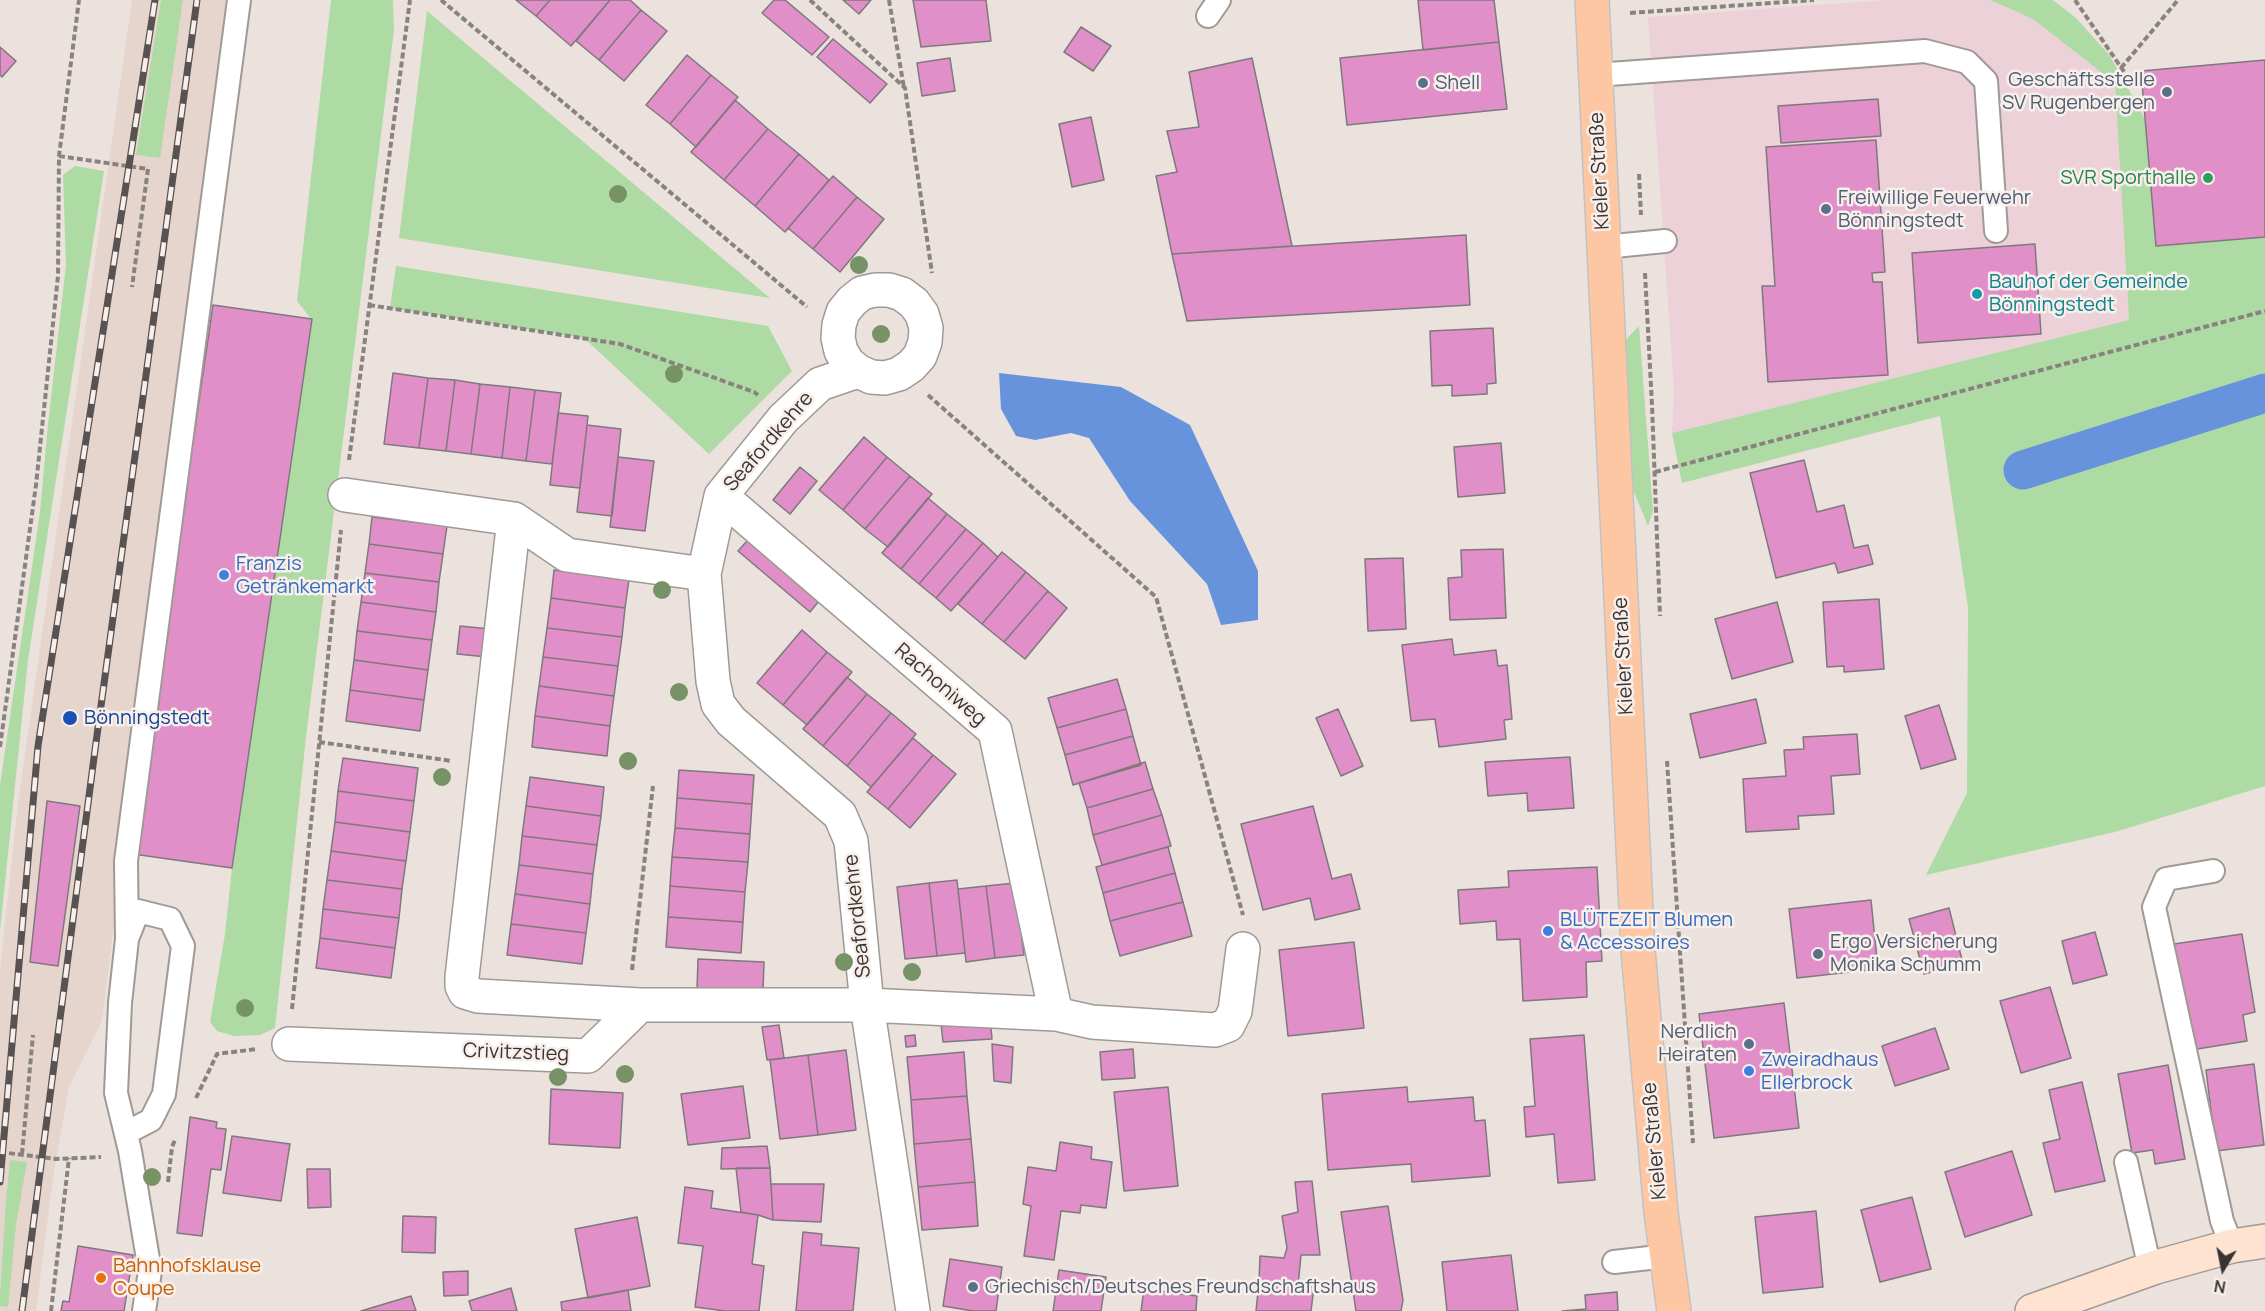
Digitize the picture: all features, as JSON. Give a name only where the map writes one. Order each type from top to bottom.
[{"type":"main road","name":"Kieler Straße","points":[[1592,0],[1638,950],[1661,1212],[1674,1311]]},
{"type":"main road","points":[[2032,1311],[2150,1269],[2232,1246],[2265,1241]]},
{"type":"street","points":[[875,290],[889,290],[902,294],[914,303],[922,314],[926,328],[926,342],[920,356],[911,366],[899,374],[885,378],[858,371],[848,363],[841,351],[838,338],[843,312],[852,302],[862,294],[875,290]]},
{"type":"street","name":"Seafordkehre","points":[[858,371],[820,384],[783,419],[721,496],[704,574],[713,681],[718,704],[730,721],[840,815],[851,841],[867,1005],[913,1311]]},
{"type":"street","points":[[345,495],[514,519],[567,555],[704,574]]},
{"type":"street","name":"Rachoniweg","points":[[721,496],[994,732],[1056,1014]]},
{"type":"street","points":[[514,519],[462,977],[465,992],[456,994],[634,1004],[867,1005],[1056,1014],[1092,1022],[1215,1030],[1228,1025],[1235,1011],[1242,949]]},
{"type":"street","name":"Crivitzstieg","points":[[289,1044],[588,1056],[634,1004]]},
{"type":"lane","points":[[144,1311],[150,1271],[117,1093],[120,1003],[127,939],[126,861],[239,0]]},
{"type":"lane","points":[[1596,75],[1925,51],[1967,62],[1986,81],[1996,231]]},
{"type":"lane","points":[[1604,248],[1654,243]]},
{"type":"lane","points":[[2213,871],[2166,879],[2154,907],[2222,1221],[2232,1246]]},
{"type":"lane","points":[[126,1133],[152,1120],[164,1094],[183,946],[170,919],[138,911],[127,939]]},
{"type":"lane","points":[[2126,1162],[2150,1269]]},
{"type":"lane","points":[[1614,1262],[1667,1256]]},
{"type":"path","points":[[0,747],[36,485],[58,276],[59,156],[79,0]]},
{"type":"path","points":[[441,0],[815,314],[839,324]]},
{"type":"path","points":[[810,0],[904,88]]},
{"type":"path","points":[[889,0],[933,279],[914,303]]},
{"type":"path","points":[[1630,13],[1814,0]]},
{"type":"path","points":[[2076,0],[2131,82]]},
{"type":"path","points":[[2121,68],[2178,0]]},
{"type":"path","points":[[1629,7],[1633,73]]},
{"type":"path","points":[[59,156],[148,169],[132,287]]},
{"type":"path","points":[[1638,164],[1654,243],[1655,471],[1660,625]]},
{"type":"path","points":[[369,305],[620,344],[754,392],[783,419]]},
{"type":"path","points":[[1655,471],[2265,311]]},
{"type":"path","points":[[911,366],[927,394],[1156,597],[1243,911],[1242,949]]},
{"type":"path","points":[[320,742],[486,766]]},
{"type":"path","points":[[1667,754],[1694,1149]]},
{"type":"path","points":[[634,1004],[653,786]]},
{"type":"path","points":[[22,1154],[33,1035]]},
{"type":"path","points":[[192,1106],[217,1054]]},
{"type":"path","points":[[167,1190],[172,1147],[177,1137]]},
{"type":"path","points":[[0,1152],[57,1159],[106,1156]]},
{"type":"path","points":[[51,1311],[69,1158]]},
{"type":"shaded area","points":[[132,0],[230,0],[102,1021],[69,1087],[54,1171],[36,1311],[0,1311],[0,969],[18,803]]},
{"type":"shaded area","points":[[1885,0],[1990,0],[2033,19],[2115,83],[2129,320],[1672,433],[1674,390],[1648,17]]},
{"type":"green space","points":[[161,0],[183,0],[160,158],[136,155]]},
{"type":"green space","points":[[331,0],[393,0],[394,30],[306,737],[275,1028],[260,1035],[234,1036],[217,1031],[210,1022],[225,934],[232,868],[312,320],[297,301]]},
{"type":"green space","points":[[1990,0],[2053,0],[2076,18],[2110,56],[2145,119],[2265,237],[2265,786],[2115,832],[1926,875],[1967,793],[1968,608],[1940,416],[1682,483],[1672,433],[2129,320],[2115,83],[2033,19]]},
{"type":"green space","points":[[427,11],[770,298],[399,238]]},
{"type":"green space","points":[[75,166],[104,171],[28,660],[0,931],[0,785],[40,512],[66,265],[63,175]]},
{"type":"green space","points":[[396,266],[768,326],[792,371],[709,454],[584,338],[390,308]]},
{"type":"green space","points":[[1639,326],[1653,511],[1648,526],[1634,492],[1622,344]]},
{"type":"green space","points":[[10,1160],[27,1162],[16,1225],[8,1307],[0,1306],[0,1295]]},
{"type":"water","points":[[999,373],[1121,387],[1190,425],[1258,571],[1258,620],[1221,625],[1207,584],[1130,501],[1089,438],[1071,433],[1035,440],[1016,436],[1001,409]]},
{"type":"building","points":[[516,0],[550,0],[536,16]]},
{"type":"building","points":[[550,0],[610,0],[571,46],[536,16]]},
{"type":"building","points":[[610,0],[630,0],[641,10],[599,60],[576,41]]},
{"type":"building","points":[[774,0],[785,0],[829,37],[812,55],[762,13]]},
{"type":"building","points":[[843,0],[871,0],[859,14]]},
{"type":"building","points":[[913,0],[986,0],[991,41],[921,47]]},
{"type":"building","points":[[1418,0],[1494,0],[1499,42],[1423,50]]},
{"type":"building","points":[[641,10],[667,31],[624,81],[599,60]]},
{"type":"building","points":[[1081,27],[1111,46],[1093,71],[1064,52]]},
{"type":"building","points":[[833,39],[887,84],[870,103],[817,57]]},
{"type":"building","name":"Shell","points":[[1499,42],[1507,109],[1347,125],[1340,58]]},
{"type":"building","points":[[0,47],[16,61],[2,77],[0,75]]},
{"type":"building","points":[[687,55],[711,75],[670,124],[646,105]]},
{"type":"building","points":[[950,58],[955,91],[922,96],[917,63]]},
{"type":"building","points":[[1252,58],[1292,246],[1172,254],[1156,176],[1177,172],[1167,131],[1199,127],[1189,72]]},
{"type":"building","name":"SVR Sporthalle","points":[[2265,60],[2265,237],[2156,246],[2141,71]]},
{"type":"building","points":[[711,75],[738,97],[696,147],[670,124]]},
{"type":"building","points":[[1878,99],[1881,136],[1781,143],[1778,106]]},
{"type":"building","points":[[735,100],[768,129],[724,180],[691,152]]},
{"type":"building","points":[[1091,117],[1104,180],[1072,187],[1059,124]]},
{"type":"building","points":[[768,129],[799,154],[755,206],[724,180]]},
{"type":"building","name":"Freiwillige Feuerwehr Bönningstedt","points":[[1876,140],[1885,272],[1872,273],[1873,282],[1882,282],[1888,375],[1768,382],[1762,286],[1775,286],[1766,147]]},
{"type":"building","points":[[799,154],[829,180],[785,232],[755,206]]},
{"type":"building","points":[[833,176],[857,197],[813,249],[788,228]]},
{"type":"building","points":[[857,197],[884,219],[840,272],[813,249]]},
{"type":"building","points":[[1466,235],[1470,305],[1187,321],[1172,254]]},
{"type":"building","name":"Bauhof der Gemeinde Bönningstedt","points":[[2035,244],[2041,334],[1918,343],[1912,253]]},
{"type":"building","name":"Franzis Getränkemarkt","points":[[213,305],[312,319],[232,868],[133,854]]},
{"type":"building","points":[[1493,328],[1496,383],[1487,384],[1487,394],[1452,396],[1452,385],[1432,386],[1430,331]]},
{"type":"building","points":[[393,373],[428,378],[419,448],[384,444]]},
{"type":"building","points":[[428,378],[455,380],[446,451],[419,448]]},
{"type":"building","points":[[455,380],[480,384],[471,454],[446,451]]},
{"type":"building","points":[[480,384],[510,387],[502,458],[471,454]]},
{"type":"building","points":[[510,387],[535,390],[526,461],[502,458]]},
{"type":"building","points":[[535,390],[561,393],[552,464],[526,461]]},
{"type":"building","points":[[558,413],[588,416],[580,488],[550,485]]},
{"type":"building","points":[[587,425],[621,429],[612,516],[577,512]]},
{"type":"building","points":[[864,437],[887,457],[843,510],[819,490]]},
{"type":"building","points":[[1501,443],[1505,493],[1458,497],[1454,447]]},
{"type":"building","points":[[618,457],[654,461],[645,531],[610,527]]},
{"type":"building","points":[[887,457],[910,476],[865,529],[843,510]]},
{"type":"building","points":[[1804,460],[1817,512],[1844,505],[1854,548],[1868,545],[1873,564],[1838,573],[1835,563],[1776,578],[1750,473]]},
{"type":"building","points":[[800,467],[817,481],[790,514],[773,500]]},
{"type":"building","points":[[910,476],[932,494],[888,547],[865,529]]},
{"type":"building","points":[[928,498],[947,514],[901,569],[882,553]]},
{"type":"building","points":[[947,514],[966,529],[919,584],[901,569]]},
{"type":"building","points":[[372,517],[447,526],[443,554],[369,544]]},
{"type":"building","points":[[966,529],[983,543],[936,598],[919,584]]},
{"type":"building","points":[[756,531],[827,591],[810,612],[738,551]]},
{"type":"building","points":[[983,543],[998,557],[951,611],[936,598]]},
{"type":"building","points":[[369,544],[443,554],[439,582],[365,573]]},
{"type":"building","points":[[1503,549],[1506,618],[1450,620],[1448,578],[1462,577],[1461,550]]},
{"type":"building","points":[[1002,552],[1026,572],[982,624],[958,604]]},
{"type":"building","points":[[1403,558],[1406,629],[1368,631],[1365,559]]},
{"type":"building","points":[[554,570],[629,579],[625,608],[551,598]]},
{"type":"building","points":[[1026,572],[1048,591],[1004,642],[982,624]]},
{"type":"building","points":[[365,573],[439,582],[436,612],[361,602]]},
{"type":"building","points":[[1048,591],[1067,608],[1025,659],[1004,642]]},
{"type":"building","points":[[551,598],[625,608],[622,637],[547,628]]},
{"type":"building","points":[[1879,599],[1884,669],[1844,672],[1844,666],[1827,667],[1823,602]]},
{"type":"building","points":[[361,602],[436,612],[432,640],[357,631]]},
{"type":"building","points":[[1777,602],[1793,662],[1732,679],[1715,619]]},
{"type":"building","points":[[460,626],[490,629],[487,657],[457,654]]},
{"type":"building","points":[[547,628],[622,637],[618,666],[543,657]]},
{"type":"building","points":[[802,630],[827,652],[783,705],[757,683]]},
{"type":"building","points":[[357,631],[432,640],[428,670],[354,660]]},
{"type":"building","points":[[1452,639],[1454,655],[1496,650],[1498,666],[1507,665],[1512,719],[1504,720],[1506,739],[1439,747],[1435,719],[1411,721],[1402,645]]},
{"type":"building","points":[[827,652],[852,672],[807,725],[783,705]]},
{"type":"building","points":[[543,657],[618,666],[614,696],[539,686]]},
{"type":"building","points":[[354,660],[428,670],[424,700],[350,690]]},
{"type":"building","points":[[847,677],[867,694],[823,746],[803,729]]},
{"type":"building","points":[[1117,679],[1126,709],[1057,728],[1048,698]]},
{"type":"building","points":[[539,686],[614,696],[610,726],[535,716]]},
{"type":"building","points":[[350,690],[424,700],[420,731],[346,721]]},
{"type":"building","points":[[867,694],[891,713],[847,766],[823,746]]},
{"type":"building","points":[[1756,699],[1766,743],[1700,758],[1690,714]]},
{"type":"building","points":[[1939,705],[1956,759],[1921,769],[1905,716]]},
{"type":"building","points":[[1126,709],[1133,736],[1065,755],[1057,728]]},
{"type":"building","points":[[1338,709],[1363,766],[1341,776],[1316,718]]},
{"type":"building","points":[[891,713],[916,734],[871,787],[847,766]]},
{"type":"building","points":[[535,716],[610,726],[607,756],[532,747]]},
{"type":"building","points":[[1857,734],[1860,774],[1831,776],[1834,814],[1798,816],[1799,829],[1746,832],[1743,779],[1786,776],[1784,750],[1804,749],[1803,737]]},
{"type":"building","points":[[1133,736],[1141,765],[1073,785],[1065,755]]},
{"type":"building","points":[[913,738],[933,755],[888,809],[867,792]]},
{"type":"building","points":[[933,755],[956,774],[910,828],[888,809]]},
{"type":"building","points":[[1570,757],[1574,808],[1528,811],[1527,793],[1488,796],[1485,762]]},
{"type":"building","points":[[343,758],[418,768],[414,801],[338,791]]},
{"type":"building","points":[[1145,762],[1153,789],[1087,808],[1079,783]]},
{"type":"building","points":[[679,770],[754,775],[752,804],[677,798]]},
{"type":"building","points":[[530,777],[604,787],[601,816],[526,806]]},
{"type":"building","points":[[1153,789],[1162,815],[1093,835],[1087,808]]},
{"type":"building","points":[[338,791],[414,801],[410,832],[335,822]]},
{"type":"building","points":[[677,798],[752,804],[750,834],[675,828]]},
{"type":"building","points":[[47,801],[80,806],[58,966],[30,962]]},
{"type":"building","points":[[526,806],[601,816],[597,845],[522,836]]},
{"type":"building","points":[[1313,806],[1332,879],[1351,874],[1360,909],[1315,920],[1310,898],[1263,910],[1241,824]]},
{"type":"building","points":[[1162,815],[1171,846],[1102,865],[1093,835]]},
{"type":"building","points":[[335,822],[410,832],[406,861],[331,851]]},
{"type":"building","points":[[675,828],[750,834],[748,862],[672,857]]},
{"type":"building","points":[[522,836],[597,845],[593,874],[519,865]]},
{"type":"building","points":[[1168,847],[1175,873],[1103,893],[1096,867]]},
{"type":"building","points":[[331,851],[406,861],[402,889],[327,880]]},
{"type":"building","points":[[672,857],[748,862],[745,892],[670,886]]},
{"type":"building","points":[[519,865],[593,874],[590,904],[515,894]]},
{"type":"building","name":"BLÜTEZEIT Blumen & Accessoires","points":[[1597,867],[1602,961],[1586,962],[1587,997],[1523,1001],[1520,939],[1497,940],[1496,921],[1460,924],[1458,890],[1509,887],[1508,871]]},
{"type":"building","points":[[1175,873],[1183,902],[1110,921],[1103,893]]},
{"type":"building","points":[[327,880],[402,889],[399,918],[323,909]]},
{"type":"building","points":[[957,880],[965,953],[937,956],[929,883]]},
{"type":"building","points":[[929,883],[937,956],[905,959],[897,887]]},
{"type":"building","points":[[1015,883],[1024,955],[995,958],[986,886]]},
{"type":"building","points":[[670,886],[745,892],[743,922],[668,917]]},
{"type":"building","points":[[986,886],[995,958],[966,962],[958,889]]},
{"type":"building","points":[[515,894],[590,904],[586,933],[511,924]]},
{"type":"building","points":[[1871,900],[1878,969],[1797,978],[1789,909]]},
{"type":"building","points":[[1183,902],[1192,936],[1120,956],[1110,921]]},
{"type":"building","points":[[1949,908],[1963,964],[1924,974],[1909,919]]},
{"type":"building","points":[[323,909],[399,918],[395,948],[320,938]]},
{"type":"building","points":[[668,917],[743,922],[741,953],[666,947]]},
{"type":"building","points":[[511,924],[586,933],[582,964],[507,955]]},
{"type":"building","points":[[2095,932],[2107,975],[2073,984],[2062,941]]},
{"type":"building","points":[[2242,934],[2255,1012],[2243,1015],[2247,1041],[2191,1050],[2174,944]]},
{"type":"building","points":[[320,938],[395,948],[391,978],[316,968]]},
{"type":"building","points":[[1354,942],[1364,1028],[1288,1036],[1279,950]]},
{"type":"building","points":[[698,959],[764,962],[763,992],[697,989]]},
{"type":"building","points":[[2050,987],[2071,1058],[2021,1073],[2000,1001]]},
{"type":"building","name":"Zweiradhaus Ellerbrock","points":[[1784,1003],[1799,1128],[1714,1138],[1699,1014]]},
{"type":"building","points":[[940,1014],[990,1016],[992,1039],[943,1042]]},
{"type":"building","points":[[779,1025],[784,1058],[767,1060],[762,1027]]},
{"type":"building","points":[[1935,1028],[1949,1069],[1895,1086],[1882,1046]]},
{"type":"building","points":[[915,1035],[916,1046],[906,1047],[905,1036]]},
{"type":"building","points":[[1584,1035],[1595,1180],[1558,1183],[1554,1134],[1526,1137],[1524,1107],[1535,1106],[1530,1039]]},
{"type":"building","points":[[992,1044],[1013,1047],[1011,1083],[994,1081]]},
{"type":"building","points":[[1133,1049],[1135,1078],[1102,1080],[1100,1052]]},
{"type":"building","points":[[846,1050],[856,1130],[818,1135],[808,1055]]},
{"type":"building","points":[[964,1052],[967,1096],[911,1100],[907,1057]]},
{"type":"building","points":[[808,1055],[818,1135],[780,1139],[770,1060]]},
{"type":"building","points":[[2254,1064],[2264,1145],[2216,1151],[2206,1070]]},
{"type":"building","points":[[2168,1065],[2185,1159],[2155,1164],[2153,1150],[2132,1153],[2118,1074]]},
{"type":"building","points":[[2082,1082],[2105,1181],[2055,1192],[2043,1143],[2060,1139],[2049,1090]]},
{"type":"building","points":[[743,1086],[750,1138],[688,1145],[681,1094]]},
{"type":"building","points":[[1168,1087],[1178,1186],[1124,1191],[1114,1092]]},
{"type":"building","points":[[1407,1087],[1408,1102],[1473,1097],[1475,1121],[1485,1120],[1490,1176],[1412,1182],[1411,1164],[1328,1170],[1322,1094]]},
{"type":"building","points":[[551,1089],[623,1093],[620,1148],[549,1144]]},
{"type":"building","points":[[967,1096],[971,1139],[914,1144],[911,1100]]},
{"type":"building","points":[[190,1117],[217,1122],[216,1128],[226,1129],[221,1170],[211,1169],[202,1236],[177,1233]]},
{"type":"building","points":[[232,1136],[290,1144],[281,1201],[223,1193]]},
{"type":"building","points":[[971,1139],[975,1182],[918,1187],[914,1144]]},
{"type":"building","points":[[1060,1142],[1092,1147],[1091,1159],[1112,1162],[1106,1208],[1081,1205],[1080,1213],[1061,1211],[1054,1260],[1024,1256],[1031,1206],[1023,1204],[1028,1167],[1056,1171]]},
{"type":"building","points":[[767,1146],[770,1168],[721,1169],[722,1148]]},
{"type":"building","points":[[2012,1151],[2032,1215],[1965,1237],[1945,1172]]},
{"type":"building","points":[[736,1168],[770,1168],[773,1220],[741,1212]]},
{"type":"building","points":[[307,1169],[330,1169],[331,1207],[308,1208]]},
{"type":"building","points":[[1312,1181],[1320,1255],[1301,1255],[1298,1286],[1259,1282],[1260,1256],[1284,1258],[1287,1248],[1282,1216],[1298,1212],[1295,1182]]},
{"type":"building","points":[[975,1182],[978,1226],[922,1230],[918,1187]]},
{"type":"building","points":[[771,1184],[824,1184],[821,1222],[773,1220]]},
{"type":"building","points":[[685,1187],[713,1191],[711,1208],[758,1215],[752,1264],[764,1266],[759,1311],[725,1311],[695,1307],[703,1246],[678,1243]]},
{"type":"building","points":[[1912,1197],[1931,1269],[1880,1282],[1861,1210]]},
{"type":"building","points":[[1388,1206],[1403,1300],[1401,1311],[1356,1311],[1341,1212]]},
{"type":"building","points":[[1816,1211],[1823,1287],[1763,1293],[1755,1217]]},
{"type":"building","points":[[403,1216],[436,1217],[435,1253],[402,1252]]},
{"type":"building","points":[[637,1217],[650,1286],[588,1298],[575,1229]]},
{"type":"building","points":[[803,1232],[822,1234],[821,1245],[859,1248],[853,1311],[796,1311]]},
{"type":"building","name":"Bahnhofsklause Coupe","points":[[78,1246],[133,1255],[124,1311],[61,1311],[63,1301],[69,1302]]},
{"type":"building","points":[[1511,1255],[1518,1311],[1447,1311],[1442,1262]]},
{"type":"building","name":"Griechisch/Deutsches Freundschaftshaus","points":[[950,1259],[1002,1267],[996,1311],[973,1311],[943,1306]]},
{"type":"building","points":[[1059,1270],[1106,1277],[1101,1311],[1053,1311]]},
{"type":"building","points":[[468,1271],[468,1295],[444,1296],[443,1272]]},
{"type":"building","points":[[1259,1282],[1314,1287],[1311,1311],[1256,1311]]},
{"type":"building","points":[[511,1288],[517,1311],[472,1311],[469,1301]]},
{"type":"building","points":[[1144,1289],[1197,1296],[1196,1311],[1141,1311]]},
{"type":"building","points":[[628,1290],[631,1311],[562,1311],[561,1302]]},
{"type":"building","points":[[1617,1292],[1618,1311],[1562,1311],[1586,1309],[1585,1295]]},
{"type":"building","points":[[411,1296],[416,1311],[361,1311]]},
{"type":"waterway","points":[[2023,470],[2265,393]]},
{"type":"railway","points":[[0,1182],[38,746],[155,0]]},
{"type":"railway","points":[[22,1311],[95,750],[197,0]]},
{"type":"place","name":"Shell","points":[[1423,83]]},
{"type":"place","name":"Geschäftsstelle SV Rugenbergen","points":[[2167,92]]},
{"type":"place","name":"SVR Sporthalle","points":[[2208,178]]},
{"type":"place","name":"Freiwillige Feuerwehr Bönningstedt","points":[[1826,209]]},
{"type":"place","name":"Bauhof der Gemeinde Bönningstedt","points":[[1977,294]]},
{"type":"place","name":"Franzis Getränkemarkt","points":[[224,575]]},
{"type":"place","name":"Bönningstedt","points":[[70,718]]},
{"type":"place","name":"BLÜTEZEIT Blumen & Accessoires","points":[[1548,931]]},
{"type":"place","name":"Ergo Versicherung Monika Schumm","points":[[1818,954]]},
{"type":"place","name":"Nerdlich Heiraten","points":[[1749,1044]]},
{"type":"place","name":"Zweiradhaus Ellerbrock","points":[[1749,1071]]},
{"type":"place","name":"Bahnhofsklause Coupe","points":[[101,1278]]},
{"type":"place","name":"Griechisch/Deutsches Freundschaftshaus","points":[[973,1287]]}]
